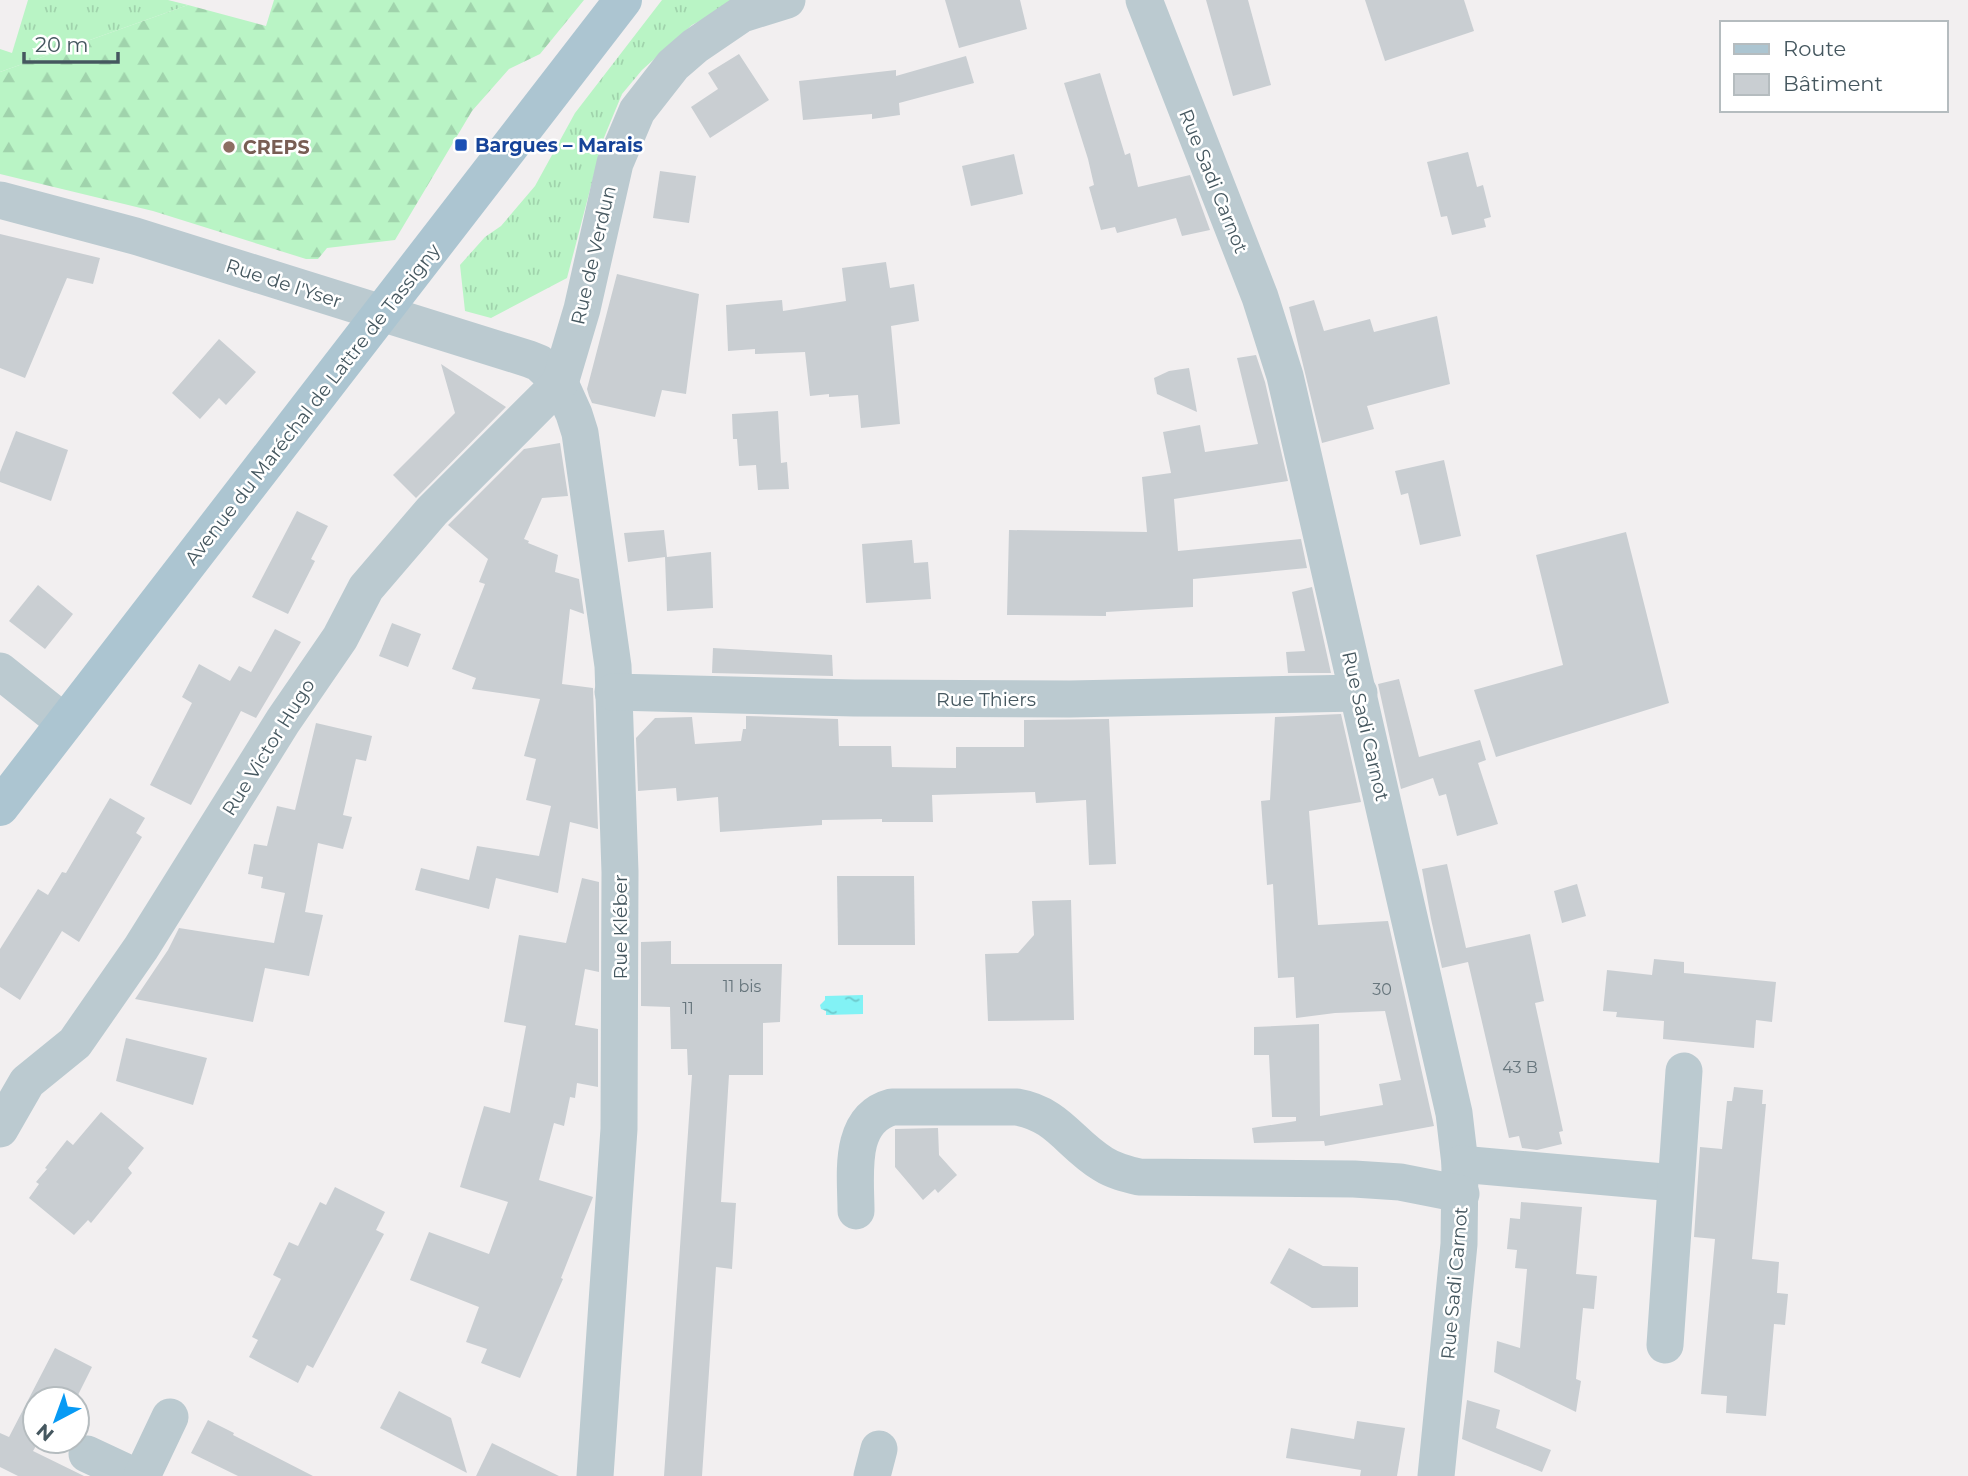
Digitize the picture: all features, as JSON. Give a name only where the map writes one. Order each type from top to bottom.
[{"type":"main road","name":"Avenue du Maréchal de Lattre de Tassigny","points":[[0,807],[623,0]]},
{"type":"street","name":"Rue de Verdun","points":[[560,383],[582,309],[615,163],[637,111],[673,65],[695,46],[742,14],[787,0]]},
{"type":"street","name":"Rue Sadi Carnot","points":[[1144,0],[1276,344],[1454,1113],[1460,1179],[1459,1244],[1436,1476]]},
{"type":"street","name":"Rue de l'Yser","points":[[0,200],[135,236],[529,359],[538,363],[560,383]]},
{"type":"street","name":"Rue Kléber","points":[[560,383],[575,414],[580,433],[610,643],[621,901],[620,1107],[595,1476]]},
{"type":"street","name":"Rue Victor Hugo","points":[[0,1129],[27,1082],[75,1043],[128,968],[283,722],[340,638],[366,588],[432,511],[560,383]]},
{"type":"street","points":[[0,671],[65,723]]},
{"type":"street","name":"Rue Thiers","points":[[614,692],[854,698],[1057,699],[1359,694]]},
{"type":"street","points":[[1665,1345],[1684,1071]]},
{"type":"street","points":[[856,1211],[857,1149],[860,1136],[874,1116],[892,1107],[1007,1107],[1031,1110],[1059,1126],[1099,1162],[1113,1170],[1139,1177],[1354,1179],[1401,1182],[1460,1179],[1675,1184]]},
{"type":"street","points":[[142,1476],[170,1417]]},
{"type":"street","points":[[89,1455],[134,1476]]},
{"type":"green space","points":[[28,0],[168,0],[188,5],[0,72],[0,49],[12,53]]},
{"type":"green space","name":"CREPS","points":[[274,0],[584,0],[540,54],[509,69],[472,111],[395,240],[327,248],[318,259],[306,259],[153,211],[0,174],[0,72],[188,5],[266,26]]},
{"type":"green space","points":[[662,0],[741,0],[692,25],[642,70],[622,94],[603,140],[567,278],[491,318],[465,311],[460,265],[485,237],[501,226],[535,186],[575,113]]},
{"type":"water","points":[[863,995],[863,1014],[826,1015],[826,1011],[821,1009],[820,1005],[825,996]]},
{"type":"building","points":[[945,0],[1020,0],[1027,29],[959,48]]},
{"type":"building","points":[[1206,0],[1248,0],[1271,85],[1233,96]]},
{"type":"building","points":[[1365,0],[1464,0],[1474,31],[1385,61]]},
{"type":"building","points":[[739,54],[769,100],[710,138],[691,107],[718,89],[708,73]]},
{"type":"building","points":[[966,56],[974,83],[899,103],[900,115],[872,119],[872,114],[803,120],[799,81],[896,70],[896,76]]},
{"type":"building","points":[[1100,73],[1125,155],[1130,153],[1138,187],[1190,175],[1210,230],[1182,236],[1176,218],[1117,233],[1115,227],[1101,230],[1089,187],[1094,185],[1088,159],[1064,83]]},
{"type":"building","points":[[1468,152],[1477,187],[1483,185],[1491,217],[1484,219],[1486,227],[1452,235],[1447,216],[1441,217],[1427,162]]},
{"type":"building","points":[[1014,154],[1023,194],[971,206],[962,166]]},
{"type":"building","points":[[660,171],[696,176],[689,223],[653,218]]},
{"type":"building","points":[[0,234],[100,258],[93,284],[67,278],[25,378],[0,368]]},
{"type":"building","points":[[886,262],[890,288],[914,284],[919,321],[891,326],[900,424],[861,428],[858,395],[810,396],[805,352],[755,354],[755,349],[728,351],[726,305],[782,300],[783,311],[846,301],[842,268]]},
{"type":"building","points":[[617,274],[699,294],[686,394],[662,390],[655,417],[592,403],[587,389]]},
{"type":"building","points":[[1314,300],[1324,331],[1370,319],[1374,332],[1437,316],[1450,384],[1367,406],[1374,429],[1322,443],[1289,307]]},
{"type":"building","points":[[219,339],[256,372],[226,405],[219,398],[200,419],[172,393]]},
{"type":"building","points":[[1256,355],[1288,481],[1174,499],[1178,551],[1301,539],[1307,568],[1193,579],[1193,607],[1106,612],[1106,616],[1007,615],[1009,530],[1147,532],[1142,477],[1171,473],[1163,432],[1200,425],[1205,452],[1258,444],[1237,358]]},
{"type":"building","points":[[441,364],[506,407],[416,498],[393,475],[455,413]]},
{"type":"building","points":[[1189,368],[1197,412],[1157,394],[1154,378],[1169,371]]},
{"type":"building","points":[[778,411],[781,463],[787,462],[789,489],[758,490],[756,465],[739,466],[737,439],[733,439],[732,414]]},
{"type":"building","points":[[16,431],[68,450],[51,501],[0,482],[0,472]]},
{"type":"building","points":[[560,443],[568,496],[542,498],[524,539],[558,555],[555,572],[579,579],[584,614],[570,609],[562,684],[593,688],[598,829],[570,822],[558,893],[496,878],[489,909],[415,890],[421,868],[469,880],[477,846],[539,856],[551,806],[526,800],[536,759],[524,756],[540,699],[472,689],[476,678],[452,669],[485,584],[479,582],[488,559],[448,525],[524,449]]},
{"type":"building","points":[[1444,460],[1461,536],[1420,545],[1408,493],[1401,495],[1395,471]]},
{"type":"building","points":[[297,511],[328,526],[311,559],[315,561],[288,614],[252,597]]},
{"type":"building","points":[[664,530],[667,557],[711,552],[713,608],[667,611],[665,557],[628,562],[624,533]]},
{"type":"building","points":[[1626,532],[1669,703],[1496,757],[1474,690],[1563,665],[1536,555]]},
{"type":"building","points":[[912,540],[914,563],[928,562],[931,599],[866,603],[862,544]]},
{"type":"building","points":[[38,585],[73,614],[45,649],[9,621]]},
{"type":"building","points":[[1312,587],[1331,673],[1288,673],[1286,652],[1305,651],[1292,592]]},
{"type":"building","points":[[392,623],[421,634],[408,667],[379,656]]},
{"type":"building","points":[[275,629],[301,642],[256,718],[241,711],[191,805],[150,785],[192,703],[182,697],[199,664],[230,681],[239,666],[251,672]]},
{"type":"building","points":[[713,648],[832,655],[833,676],[712,673]]},
{"type":"building","points":[[1399,679],[1419,757],[1480,740],[1486,760],[1478,763],[1498,824],[1457,836],[1446,794],[1439,796],[1433,778],[1401,789],[1378,684]]},
{"type":"building","points":[[1341,714],[1361,802],[1309,811],[1318,925],[1388,921],[1434,1126],[1325,1146],[1324,1141],[1254,1143],[1252,1128],[1296,1121],[1296,1117],[1272,1117],[1269,1055],[1254,1055],[1254,1027],[1319,1024],[1320,1116],[1383,1105],[1379,1084],[1401,1080],[1385,1011],[1296,1018],[1294,977],[1278,978],[1273,884],[1267,885],[1261,801],[1270,800],[1275,717]]},
{"type":"building","points":[[746,716],[838,719],[839,746],[891,746],[892,767],[956,768],[956,747],[1024,747],[1024,720],[1109,719],[1116,864],[1089,865],[1086,800],[1036,803],[1035,792],[932,795],[933,822],[822,820],[822,825],[720,832],[718,797],[677,801],[676,788],[638,791],[636,738],[655,718],[692,717],[695,744],[741,741],[743,729],[746,729]]},
{"type":"building","points":[[316,723],[372,736],[366,761],[356,759],[343,815],[352,817],[343,849],[318,843],[305,912],[323,915],[309,976],[265,968],[253,1022],[135,999],[168,950],[179,928],[274,943],[285,893],[261,888],[263,877],[248,874],[254,844],[267,846],[277,806],[295,810]]},
{"type":"building","points":[[110,798],[145,818],[136,833],[142,837],[79,942],[62,931],[20,1000],[0,987],[0,949],[38,889],[48,895],[62,872],[66,873]]},
{"type":"building","points":[[1447,864],[1466,948],[1530,934],[1544,1001],[1535,1003],[1563,1131],[1559,1132],[1562,1144],[1537,1150],[1522,1148],[1519,1136],[1509,1138],[1468,962],[1442,968],[1422,869]]},
{"type":"building","points":[[837,876],[914,876],[915,945],[838,945]]},
{"type":"building","points":[[582,878],[599,882],[599,972],[585,969],[575,1025],[598,1029],[598,1087],[577,1083],[575,1098],[570,1097],[564,1126],[554,1123],[539,1180],[593,1197],[561,1278],[563,1279],[520,1378],[481,1363],[487,1349],[466,1342],[479,1307],[410,1280],[429,1232],[489,1254],[508,1202],[460,1187],[484,1106],[510,1113],[526,1026],[504,1022],[519,935],[566,943]]},
{"type":"building","points":[[1577,884],[1586,916],[1562,923],[1554,891]]},
{"type":"building","points":[[1071,900],[1074,1020],[988,1021],[985,954],[1018,953],[1034,935],[1032,901]]},
{"type":"building","points":[[671,941],[671,964],[782,964],[780,1022],[763,1023],[763,1075],[729,1075],[721,1202],[736,1203],[732,1269],[716,1267],[702,1476],[664,1476],[692,1075],[688,1075],[687,1049],[671,1049],[670,1007],[641,1006],[641,942]]},
{"type":"building","points":[[1654,959],[1684,962],[1684,973],[1776,982],[1772,1022],[1756,1020],[1754,1048],[1663,1039],[1664,1021],[1616,1017],[1617,1012],[1603,1011],[1607,970],[1652,975]]},
{"type":"building","points":[[126,1038],[207,1058],[193,1105],[116,1081]]},
{"type":"building","points":[[1734,1087],[1763,1090],[1762,1104],[1766,1104],[1752,1259],[1779,1262],[1777,1293],[1788,1294],[1785,1325],[1774,1324],[1766,1416],[1726,1413],[1727,1396],[1701,1394],[1715,1239],[1694,1237],[1700,1147],[1722,1149],[1727,1101],[1732,1101]]},
{"type":"building","points":[[101,1112],[144,1148],[128,1168],[132,1173],[91,1223],[88,1220],[74,1235],[29,1198],[39,1184],[36,1182],[47,1169],[45,1168],[67,1140],[73,1145]]},
{"type":"building","points":[[938,1128],[939,1155],[957,1175],[938,1193],[935,1189],[923,1200],[895,1167],[895,1129]]},
{"type":"building","points":[[335,1187],[385,1212],[376,1230],[384,1234],[313,1368],[307,1365],[298,1383],[249,1357],[258,1340],[252,1337],[281,1279],[273,1275],[289,1242],[298,1246],[320,1202],[326,1205]]},
{"type":"building","points":[[1521,1202],[1582,1207],[1576,1274],[1597,1276],[1594,1309],[1583,1308],[1576,1379],[1581,1381],[1576,1412],[1494,1372],[1497,1341],[1520,1348],[1527,1269],[1515,1268],[1517,1250],[1507,1249],[1510,1218],[1520,1219]]},
{"type":"building","points":[[1289,1248],[1323,1266],[1358,1267],[1358,1307],[1312,1308],[1270,1283]]},
{"type":"building","points":[[55,1348],[92,1367],[83,1385],[36,1385]]},
{"type":"building","points":[[399,1391],[451,1418],[467,1473],[380,1428]]},
{"type":"building","points":[[1467,1400],[1500,1410],[1496,1428],[1551,1450],[1542,1472],[1462,1439]]},
{"type":"building","points":[[21,1414],[21,1455],[41,1455],[84,1476],[18,1476],[0,1467],[0,1433],[9,1437]]},
{"type":"building","points":[[208,1420],[313,1476],[238,1476],[191,1453]]},
{"type":"building","points":[[1357,1421],[1405,1428],[1397,1476],[1360,1476],[1361,1470],[1286,1458],[1291,1428],[1354,1439]]},
{"type":"building","points":[[492,1443],[559,1476],[476,1476]]},
{"type":"place","name":"Bargues – Marais","points":[[461,145]]},
{"type":"place","name":"CREPS","points":[[229,147]]}]
